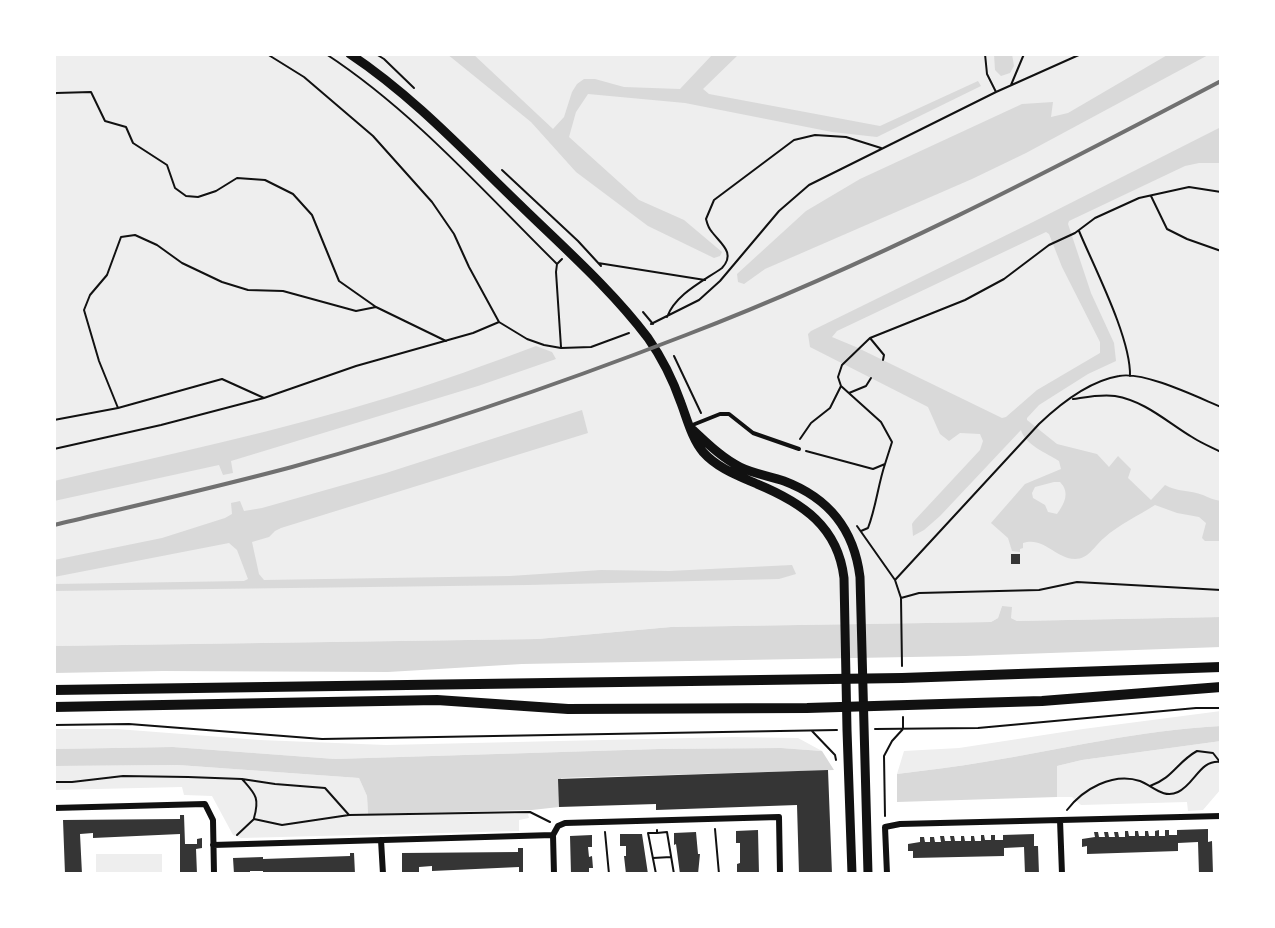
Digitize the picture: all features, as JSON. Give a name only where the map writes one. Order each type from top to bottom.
[{"type":"main road","points":[[54,690],[847,679],[1221,667]]},
{"type":"main road","points":[[54,707],[436,700],[568,709],[863,707],[1042,701],[1221,687]]},
{"type":"street","points":[[350,54],[392,84],[429,117],[617,302],[649,340],[663,362],[698,445],[714,462],[787,498],[820,522],[838,550],[843,567],[846,610],[852,874]]},
{"type":"street","points":[[691,427],[714,450],[740,467],[805,490],[822,501],[843,526],[855,550],[860,576],[868,874]]},
{"type":"street","points":[[54,808],[205,804],[213,820],[214,874]]},
{"type":"street","points":[[886,874],[885,827],[900,824],[1221,816]]},
{"type":"street","points":[[554,874],[553,835],[558,826],[565,823],[779,817],[780,874]]},
{"type":"street","points":[[1060,820],[1062,874]]},
{"type":"street","points":[[213,845],[553,835]]},
{"type":"street","points":[[381,840],[383,874]]},
{"type":"lane","points":[[691,427],[720,414],[729,414],[753,433],[797,448]]},
{"type":"path","points":[[267,54],[304,77],[373,136],[432,202],[454,234],[478,286],[499,322],[527,339],[561,348],[591,347],[637,330]]},
{"type":"path","points":[[326,54],[380,92],[557,264],[561,348]]},
{"type":"path","points":[[985,54],[987,74],[996,92]]},
{"type":"path","points":[[1011,86],[1024,54]]},
{"type":"path","points":[[647,326],[699,300],[720,281],[778,212],[818,179],[996,92],[1081,54]]},
{"type":"path","points":[[54,95],[72,91],[91,92],[105,121],[126,127],[133,143],[168,165],[175,188],[186,196],[198,197],[216,191],[237,178],[265,180],[292,194],[312,216],[339,281],[376,307],[446,341]]},
{"type":"path","points":[[667,317],[673,304],[680,297],[722,268],[727,262],[726,247],[709,230],[706,219],[714,200],[794,140],[815,135],[846,137],[881,148]]},
{"type":"path","points":[[902,658],[901,598],[895,580],[861,531],[868,528],[876,508],[878,485],[892,442],[881,422],[841,386],[838,377],[842,365],[870,338],[965,300],[1004,279],[1049,245],[1079,231],[1095,218],[1139,198],[1189,187],[1221,192]]},
{"type":"path","points":[[1151,196],[1167,229],[1221,251]]},
{"type":"path","points":[[1079,231],[1120,330],[1130,367],[1130,376]]},
{"type":"path","points":[[118,408],[99,361],[84,310],[90,295],[107,275],[121,237],[135,236],[156,245],[182,263],[222,282],[248,290],[283,291],[356,311],[376,307]]},
{"type":"path","points":[[578,241],[598,263],[705,280]]},
{"type":"path","points":[[54,449],[161,425],[264,398],[356,366],[473,333],[499,322]]},
{"type":"path","points":[[870,338],[884,355],[883,360]]},
{"type":"path","points":[[895,580],[1039,424],[1053,411],[1093,385],[1120,376],[1130,376],[1147,379],[1221,407]]},
{"type":"path","points":[[849,393],[866,387],[871,378]]},
{"type":"path","points":[[54,420],[118,408],[222,379],[264,398]]},
{"type":"path","points":[[841,386],[831,408],[811,423],[797,448],[873,469],[885,464]]},
{"type":"path","points":[[1070,399],[1102,395],[1134,401],[1221,452]]},
{"type":"path","points":[[692,396],[704,420]]},
{"type":"path","points":[[901,598],[919,593],[1039,590],[1077,582],[1221,590]]},
{"type":"path","points":[[885,827],[884,756],[892,741],[903,729],[978,728],[1196,708],[1221,708]]},
{"type":"path","points":[[54,725],[129,724],[322,739],[847,730]]},
{"type":"path","points":[[812,731],[835,755],[837,763]]},
{"type":"path","points":[[1150,786],[1168,778],[1182,762],[1197,751],[1213,753],[1221,762]]},
{"type":"path","points":[[1060,820],[1072,803],[1100,783],[1113,779],[1126,779],[1167,794],[1185,787],[1206,764],[1213,761],[1221,762]]},
{"type":"path","points":[[54,782],[123,776],[242,779],[325,788],[349,815]]},
{"type":"path","points":[[226,845],[254,819],[257,807],[256,795],[242,779]]},
{"type":"path","points":[[254,819],[282,825],[349,815],[530,812],[558,826]]},
{"type":"path","points":[[715,819],[719,874]]},
{"type":"path","points":[[656,821],[657,833]]},
{"type":"path","points":[[605,822],[609,874]]},
{"type":"path","points":[[656,874],[648,833],[667,832],[674,874]]},
{"type":"path","points":[[653,858],[671,857]]},
{"type":"shaded area","points":[[54,54],[1221,54],[1221,617],[1017,621],[1011,618],[1010,612],[1002,606],[998,618],[991,622],[671,627],[538,639],[54,646]]},
{"type":"shaded area","points":[[447,54],[473,54],[553,129],[564,117],[572,92],[584,79],[595,79],[624,87],[680,89],[713,54],[739,54],[703,89],[709,94],[880,126],[978,81],[981,86],[877,137],[832,132],[685,103],[588,94],[576,112],[569,137],[639,200],[684,220],[722,252],[720,256],[714,258],[648,226],[576,172],[531,122]]},
{"type":"shaded area","points":[[994,54],[1012,54],[1014,66],[1010,73],[1001,76],[995,70]]},
{"type":"shaded area","points":[[1169,54],[1210,54],[1026,153],[972,179],[765,269],[744,284],[738,282],[737,274],[806,211],[860,179],[1022,104],[1053,102],[1051,117],[1068,113]]},
{"type":"shaded area","points":[[1221,127],[1221,163],[1199,163],[1185,166],[1069,221],[1068,224],[1091,293],[1114,343],[1116,361],[1088,374],[1039,405],[1027,420],[1057,444],[1097,454],[1109,467],[1118,456],[1131,469],[1128,478],[1151,500],[1165,485],[1221,501],[1221,541],[1205,541],[1202,538],[1206,523],[1199,517],[1177,513],[1155,505],[1115,529],[1084,557],[1068,558],[1037,542],[1023,543],[1020,552],[1012,551],[1008,538],[991,523],[1025,484],[1061,469],[1059,461],[1027,440],[1021,430],[940,516],[913,536],[914,521],[980,450],[983,441],[980,434],[960,433],[949,441],[940,434],[928,407],[810,347],[808,334]],"holes":[[[1046,232],[1049,234],[1062,267],[1100,342],[1100,353],[1037,390],[1006,417],[1002,418],[832,337],[837,331]],[[1060,482],[1066,494],[1057,514],[1048,512],[1045,505],[1033,498],[1032,493],[1035,487]]]},
{"type":"shaded area","points":[[536,346],[552,352],[556,359],[478,386],[231,461],[233,473],[223,475],[219,465],[54,501],[54,481],[307,421],[427,385]]},
{"type":"shaded area","points":[[582,410],[588,433],[281,528],[269,537],[252,542],[259,574],[264,580],[510,576],[601,570],[669,571],[792,565],[796,574],[779,579],[528,585],[54,591],[54,584],[244,581],[248,579],[237,550],[229,543],[54,577],[54,560],[162,538],[225,518],[232,514],[231,503],[240,501],[244,511],[262,508],[386,473]]},
{"type":"shaded area","points":[[1002,606],[1012,607],[1011,618],[1017,621],[1221,617],[1221,647],[965,656],[522,664],[388,672],[54,673],[54,646],[538,639],[671,627],[991,622],[998,618]]},
{"type":"shaded area","points":[[1221,711],[1221,726],[1161,731],[973,764],[897,774],[904,751],[959,748]]},
{"type":"shaded area","points":[[1221,726],[1221,741],[1082,760],[1057,766],[1057,797],[897,802],[897,774],[973,764],[1161,731]]},
{"type":"shaded area","points":[[54,729],[117,729],[260,740],[386,745],[734,737],[798,738],[822,751],[781,748],[659,749],[335,759],[173,747],[54,749]]},
{"type":"shaded area","points":[[1221,741],[1221,789],[1203,810],[1188,811],[1187,802],[1081,805],[1072,797],[1057,797],[1057,766],[1082,760]]},
{"type":"shaded area","points":[[173,747],[335,759],[659,749],[781,748],[822,751],[834,770],[561,778],[559,807],[532,810],[368,814],[367,796],[359,778],[178,765],[54,766],[54,749]]},
{"type":"shaded area","points":[[178,765],[359,778],[367,796],[368,814],[528,814],[529,818],[519,820],[519,831],[241,838],[233,835],[212,796],[184,795],[182,787],[54,790],[54,766]]},
{"type":"shaded area","points":[[96,854],[162,854],[162,874],[96,874]]},
{"type":"building","points":[[1011,554],[1020,554],[1020,564],[1011,564]]},
{"type":"building","points":[[828,770],[832,874],[799,874],[797,805],[656,810],[656,804],[559,807],[558,779]]},
{"type":"building","points":[[180,815],[184,815],[185,844],[197,844],[197,839],[202,838],[202,848],[196,849],[197,874],[180,874],[180,834],[93,838],[93,833],[80,834],[82,874],[65,874],[63,820],[180,819]]},
{"type":"building","points":[[1208,829],[1208,842],[1212,841],[1213,874],[1199,874],[1198,842],[1178,843],[1178,851],[1087,854],[1087,846],[1082,847],[1082,839],[1095,837],[1094,832],[1098,832],[1099,837],[1105,837],[1104,832],[1108,832],[1109,837],[1115,837],[1114,832],[1118,832],[1119,837],[1125,837],[1125,831],[1128,831],[1129,836],[1135,836],[1135,831],[1138,831],[1139,836],[1145,836],[1145,831],[1148,831],[1149,836],[1155,836],[1155,831],[1159,830],[1159,836],[1165,836],[1165,830],[1169,830],[1169,835],[1177,835],[1177,830]]},
{"type":"building","points":[[758,830],[759,874],[737,874],[737,864],[740,863],[740,843],[736,843],[736,831]]},
{"type":"building","points":[[696,832],[698,854],[700,854],[698,874],[680,874],[674,833]]},
{"type":"building","points":[[620,834],[642,834],[648,874],[626,874],[624,856],[626,856],[626,846],[620,846]]},
{"type":"building","points":[[1034,834],[1034,846],[1038,846],[1039,874],[1025,874],[1024,847],[1004,848],[1004,856],[913,858],[913,851],[908,851],[908,844],[920,842],[920,837],[924,837],[925,842],[930,842],[930,837],[934,837],[935,842],[941,842],[940,836],[944,836],[945,841],[951,841],[950,836],[954,836],[955,841],[961,841],[961,836],[964,836],[965,841],[971,841],[971,836],[974,836],[975,841],[981,841],[981,835],[984,835],[985,840],[991,840],[991,835],[995,835],[995,840],[1003,840],[1003,835]]},
{"type":"building","points":[[592,835],[592,847],[588,847],[589,857],[592,856],[593,868],[589,868],[589,874],[571,874],[570,836]]},
{"type":"building","points":[[518,848],[523,848],[523,874],[519,874],[519,867],[432,871],[432,866],[419,867],[419,874],[402,874],[402,853],[518,852]]},
{"type":"building","points":[[350,853],[354,853],[355,874],[338,872],[338,874],[263,874],[263,871],[250,871],[250,874],[234,874],[233,858],[350,856]]},
{"type":"railway","points":[[54,525],[342,453],[491,406],[638,354],[755,307],[890,248],[1090,150],[1221,81]]}]
